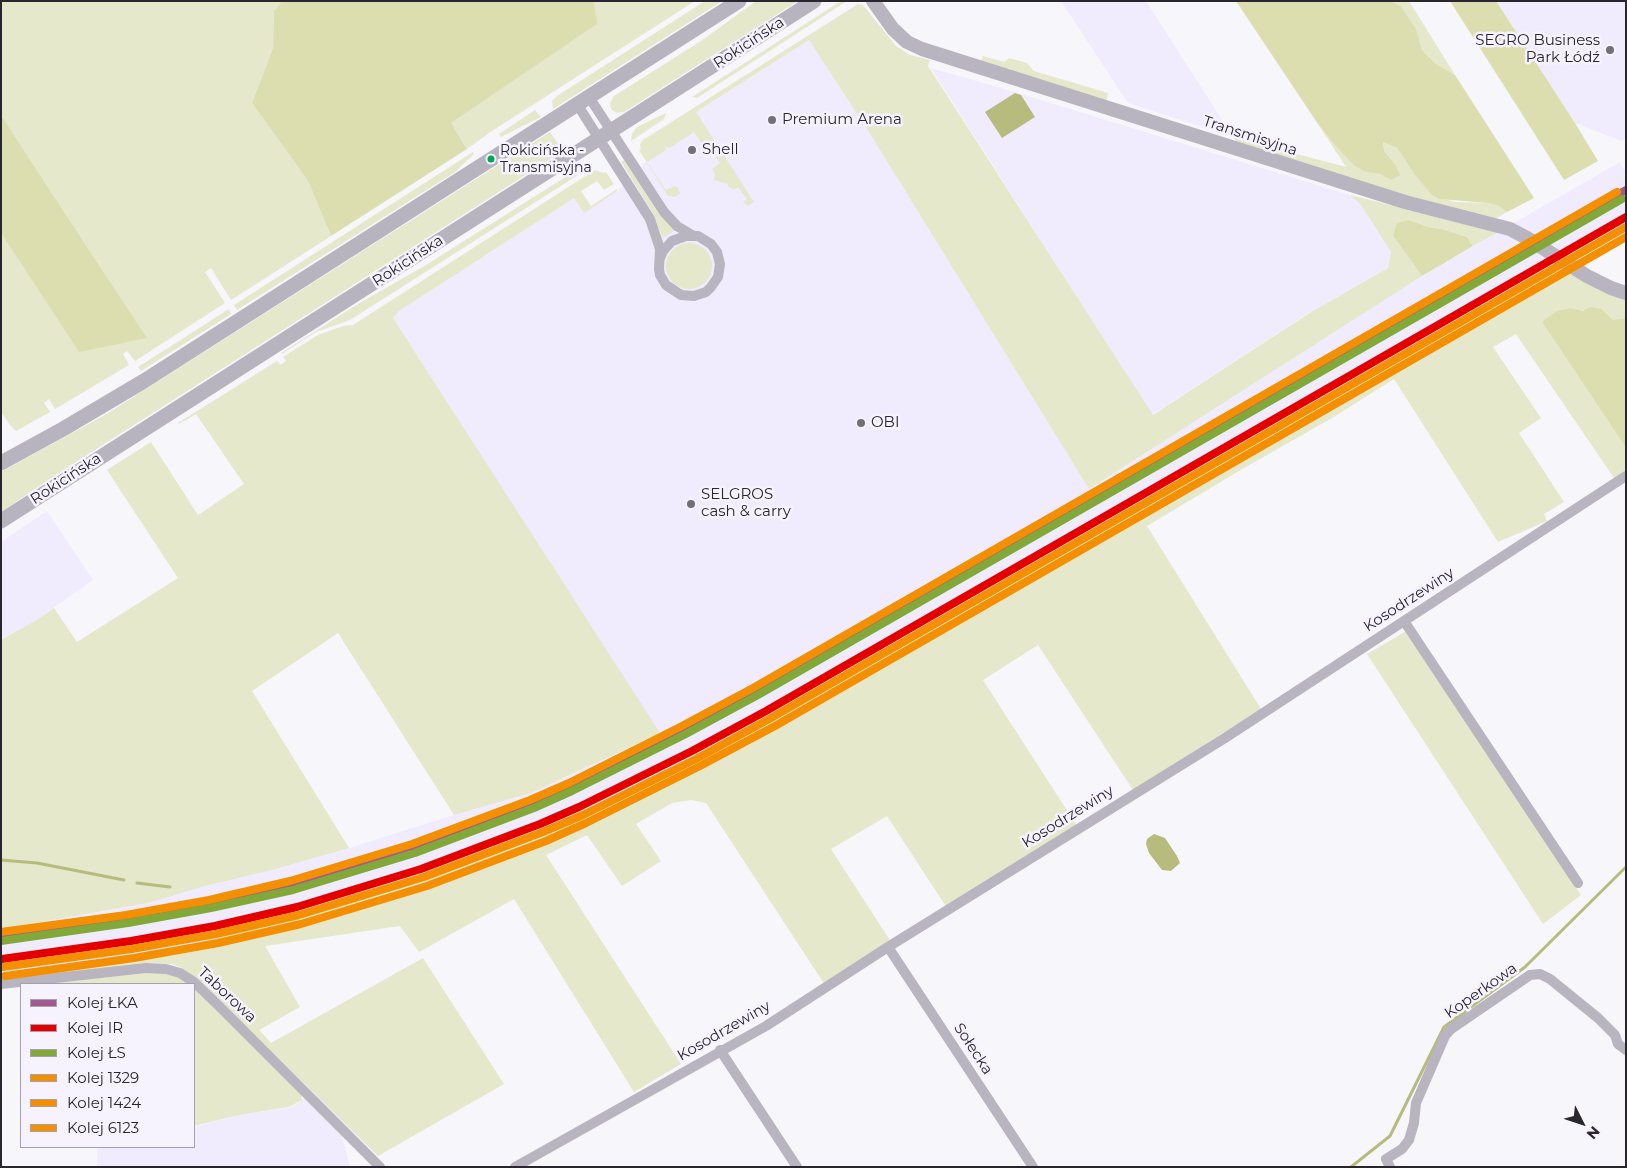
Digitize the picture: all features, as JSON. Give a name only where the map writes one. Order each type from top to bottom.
[{"type":"main road","points":[[1,463],[63,430],[144,381],[739,1]]},
{"type":"main road","name":"Rokicińska","points":[[1,521],[814,1]]},
{"type":"street","name":"Transmisyjna","points":[[873,1],[886,22],[896,32],[907,42],[922,49],[1386,196],[1510,229],[1587,276],[1626,293]]},
{"type":"street","points":[[583,101],[605,135],[664,212],[677,226],[693,236]]},
{"type":"street","points":[[583,101],[605,135],[650,219],[658,241],[660,275],[670,290],[681,295],[694,296],[711,288],[718,276],[719,257],[711,244],[702,238],[686,236],[672,241],[663,251],[660,258]]},
{"type":"street","name":"Kosodrzewiny","points":[[515,1167],[720,1050],[766,1026],[1225,738],[1626,476]]},
{"type":"street","points":[[1404,621],[1578,883]]},
{"type":"street","name":"Sołecka","points":[[888,948],[1033,1167]]},
{"type":"street","name":"Taborowa","points":[[1,984],[146,968],[166,969],[180,973],[194,982],[220,1007],[380,1167]]},
{"type":"street","name":"Koperkowa","points":[[1390,1167],[1386,1159],[1402,1149],[1409,1140],[1414,1124],[1416,1103],[1445,1036],[1451,1029],[1530,975],[1540,974],[1550,979],[1598,1018],[1614,1035],[1618,1044],[1626,1050]]},
{"type":"street","points":[[720,1050],[797,1167]]},
{"type":"shaded area","points":[[1,1],[282,1],[274,11],[273,48],[252,103],[308,181],[331,236],[231,300],[211,268],[205,272],[225,303],[135,361],[127,351],[123,354],[129,365],[55,409],[49,399],[44,403],[50,412],[16,431],[1,412],[1,233],[79,351],[146,337],[1,115]]},
{"type":"shaded area","points":[[282,1],[594,1],[597,24],[451,123],[467,149],[331,236],[308,181],[252,103],[273,48],[274,11]]},
{"type":"shaded area","points":[[594,1],[695,1],[467,149],[451,123],[596,24]]},
{"type":"shaded area","points":[[705,1],[722,1],[553,109],[552,101],[557,96]]},
{"type":"shaded area","points":[[756,1],[798,1],[624,112],[616,113],[611,109],[610,103],[614,96],[701,41]]},
{"type":"shaded area","points":[[841,1],[847,1],[697,98],[692,97]]},
{"type":"shaded area","points":[[1061,1],[1146,1],[1233,137],[1128,103]]},
{"type":"shaded area","points":[[1236,1],[1390,1],[1401,6],[1416,29],[1422,50],[1435,63],[1455,75],[1534,198],[1507,212],[1499,206],[1488,203],[1440,199],[1432,195],[1415,175],[1397,148],[1383,142],[1384,151],[1395,164],[1400,175],[1391,180],[1380,174],[1366,172],[1355,166],[1318,124]]},
{"type":"shaded area","points":[[1391,1],[1409,1],[1455,75],[1435,63],[1422,50],[1416,29],[1401,6]]},
{"type":"shaded area","points":[[1450,1],[1496,1],[1598,161],[1564,180]]},
{"type":"shaded area","name":"SEGRO Business Park Łódź","points":[[1496,1],[1626,1],[1626,138],[1621,141],[1575,123]]},
{"type":"shaded area","points":[[858,4],[863,5],[896,46],[910,55],[930,60],[928,66],[1153,415],[1311,312],[1388,268],[1391,252],[1361,205],[1350,195],[1499,232],[1473,246],[1467,237],[1409,220],[1393,236],[1422,276],[1089,489],[867,129],[809,40],[696,112],[754,202],[748,206],[743,202],[747,199],[738,187],[734,190],[728,184],[714,180],[715,174],[712,169],[720,163],[709,147],[705,148],[694,132],[669,148],[665,148],[666,150],[647,162],[666,190],[675,186],[678,188],[680,193],[676,197],[668,196],[639,150],[643,140]]},
{"type":"shaded area","points":[[809,40],[867,129],[1089,489],[1422,276],[1620,162],[1626,173],[1626,228],[1369,372],[745,729],[601,807],[511,847],[419,880],[319,912],[183,947],[1,978],[1,929],[148,903],[349,848],[531,793],[659,733],[393,318],[399,311],[574,198],[584,212],[617,191],[696,112]]},
{"type":"shaded area","points":[[983,56],[1004,62],[1009,58],[1027,63],[1034,71],[1108,93],[1106,102],[981,62]]},
{"type":"shaded area","points":[[931,68],[1350,195],[1361,205],[1391,252],[1388,268],[1310,312],[1152,415]]},
{"type":"shaded area","points":[[1015,93],[1021,95],[1035,117],[1002,138],[985,112]]},
{"type":"shaded area","points":[[535,110],[541,117],[501,137],[499,134]]},
{"type":"shaded area","points":[[666,113],[664,119],[631,141],[632,134],[637,127]]},
{"type":"shaded area","points":[[1,115],[147,338],[79,352],[1,233]]},
{"type":"shaded area","points":[[1318,124],[1334,144],[1366,172],[1380,174],[1391,180],[1395,164],[1384,151],[1383,142],[1397,148],[1415,175],[1432,194],[1454,202],[1488,203],[1499,206],[1507,212],[1495,219],[1356,182],[1239,144],[1233,137],[1346,167]]},
{"type":"shaded area","points":[[550,132],[563,151],[54,476],[1,512],[1,472],[105,415]]},
{"type":"shaded area","points":[[473,152],[474,154],[455,172],[237,310],[234,305]]},
{"type":"shaded area","points":[[624,160],[658,213],[675,230],[663,238],[653,213],[621,162]]},
{"type":"shaded area","points":[[595,170],[603,173],[606,172],[614,184],[604,190],[597,181],[581,191],[591,206],[617,189],[617,191],[584,213],[574,198],[399,311],[393,318],[660,733],[531,793],[454,815],[338,633],[252,691],[349,848],[148,903],[1,929],[1,640],[54,608],[77,642],[178,578],[107,470],[151,442],[198,515],[244,484],[196,414],[178,423],[277,361],[280,365],[286,361],[283,357],[318,335],[343,326],[353,325]]},
{"type":"shaded area","points":[[575,171],[578,175],[350,320],[316,332],[281,353],[358,304],[426,265]]},
{"type":"shaded area","points":[[1409,220],[1467,237],[1473,246],[1422,276],[1393,236],[1397,223]]},
{"type":"shaded area","points":[[685,243],[693,243],[702,247],[708,253],[712,266],[708,279],[702,285],[693,289],[685,289],[676,285],[670,279],[666,270],[666,262],[670,253],[676,247]]},
{"type":"shaded area","points":[[1559,267],[1596,287],[1626,298],[1626,318],[1620,320],[1613,320],[1602,309],[1583,311],[1571,308],[1542,322],[1626,448],[1626,470],[1614,478],[1516,334],[1493,347],[1541,418],[1519,433],[1564,502],[1544,514],[1547,521],[1498,542],[1394,379],[1332,418],[1147,526],[1261,709],[1133,790],[1038,645],[983,680],[1077,826],[947,908],[887,816],[831,849],[891,942],[825,985],[706,803],[691,800],[672,803],[636,824],[661,861],[622,886],[587,835],[546,855],[681,1064],[634,1092],[514,899],[419,952],[400,926],[265,946],[300,1007],[259,1030],[271,1043],[423,958],[504,1084],[378,1156],[196,978],[180,967],[172,964],[150,963],[8,978],[183,947],[319,912],[419,881],[511,847],[601,807],[745,729],[1166,490],[1369,372]]},
{"type":"shaded area","points":[[1590,307],[1602,309],[1613,320],[1626,318],[1626,448],[1542,322],[1557,311],[1571,308],[1583,311]]},
{"type":"shaded area","points":[[229,309],[231,314],[141,371],[138,367]]},
{"type":"shaded area","points":[[47,511],[93,580],[35,621],[1,640],[1,542]]},
{"type":"shaded area","points":[[1405,632],[1581,895],[1543,924],[1367,654]]},
{"type":"shaded area","points":[[1154,834],[1165,838],[1177,856],[1180,863],[1171,871],[1162,870],[1149,853],[1146,844],[1147,839]]},
{"type":"shaded area","points":[[158,972],[177,976],[188,983],[50,983]]},
{"type":"shaded area","points":[[195,989],[301,1092],[302,1100],[289,1107],[239,1115],[195,1126]]},
{"type":"shaded area","points":[[307,1094],[340,1128],[350,1167],[97,1167],[98,1148],[195,1148],[195,1127],[239,1115],[289,1108],[299,1103]]},
{"type":"waterway","points":[[1,860],[37,863],[124,880]]},
{"type":"waterway","points":[[1351,1167],[1390,1136],[1444,1027],[1525,967],[1626,867]]},
{"type":"waterway","points":[[137,883],[170,887]]},
{"type":"rail line","name":"ŁKA","points":[[1,936],[127,918],[210,902],[292,883],[453,833],[531,802],[606,769],[754,690],[1626,190]]},
{"type":"rail line","name":"1424","points":[[1,932],[126,915],[209,900],[290,881],[412,844],[530,800],[569,783],[753,688],[1617,192]]},
{"type":"rail line","name":"ŁS","points":[[1,941],[128,923],[211,908],[293,890],[415,853],[534,808],[572,791],[684,735],[758,695],[1622,199]]},
{"type":"rail line","name":"IR","points":[[2,959],[131,941],[215,926],[297,907],[421,869],[540,824],[579,807],[692,751],[766,711],[1626,217]]},
{"type":"rail line","name":"1329","points":[[3,967],[132,949],[216,934],[299,915],[424,877],[583,815],[696,759],[771,718],[1626,227]]},
{"type":"rail line","name":"6123","points":[[5,976],[134,958],[218,943],[301,924],[427,886],[546,841],[586,823],[775,726],[1626,237]]},
{"type":"place","name":"SEGRO Business Park Łódź","points":[[1610,50]]},
{"type":"place","name":"Premium Arena","points":[[772,120]]},
{"type":"place","name":"Shell","points":[[692,150]]},
{"type":"place","name":"Rokicińska - Transmisyjna","points":[[491,159]]},
{"type":"place","name":"OBI","points":[[861,423]]},
{"type":"place","name":"SELGROS cash & carry","points":[[691,504]]}]
